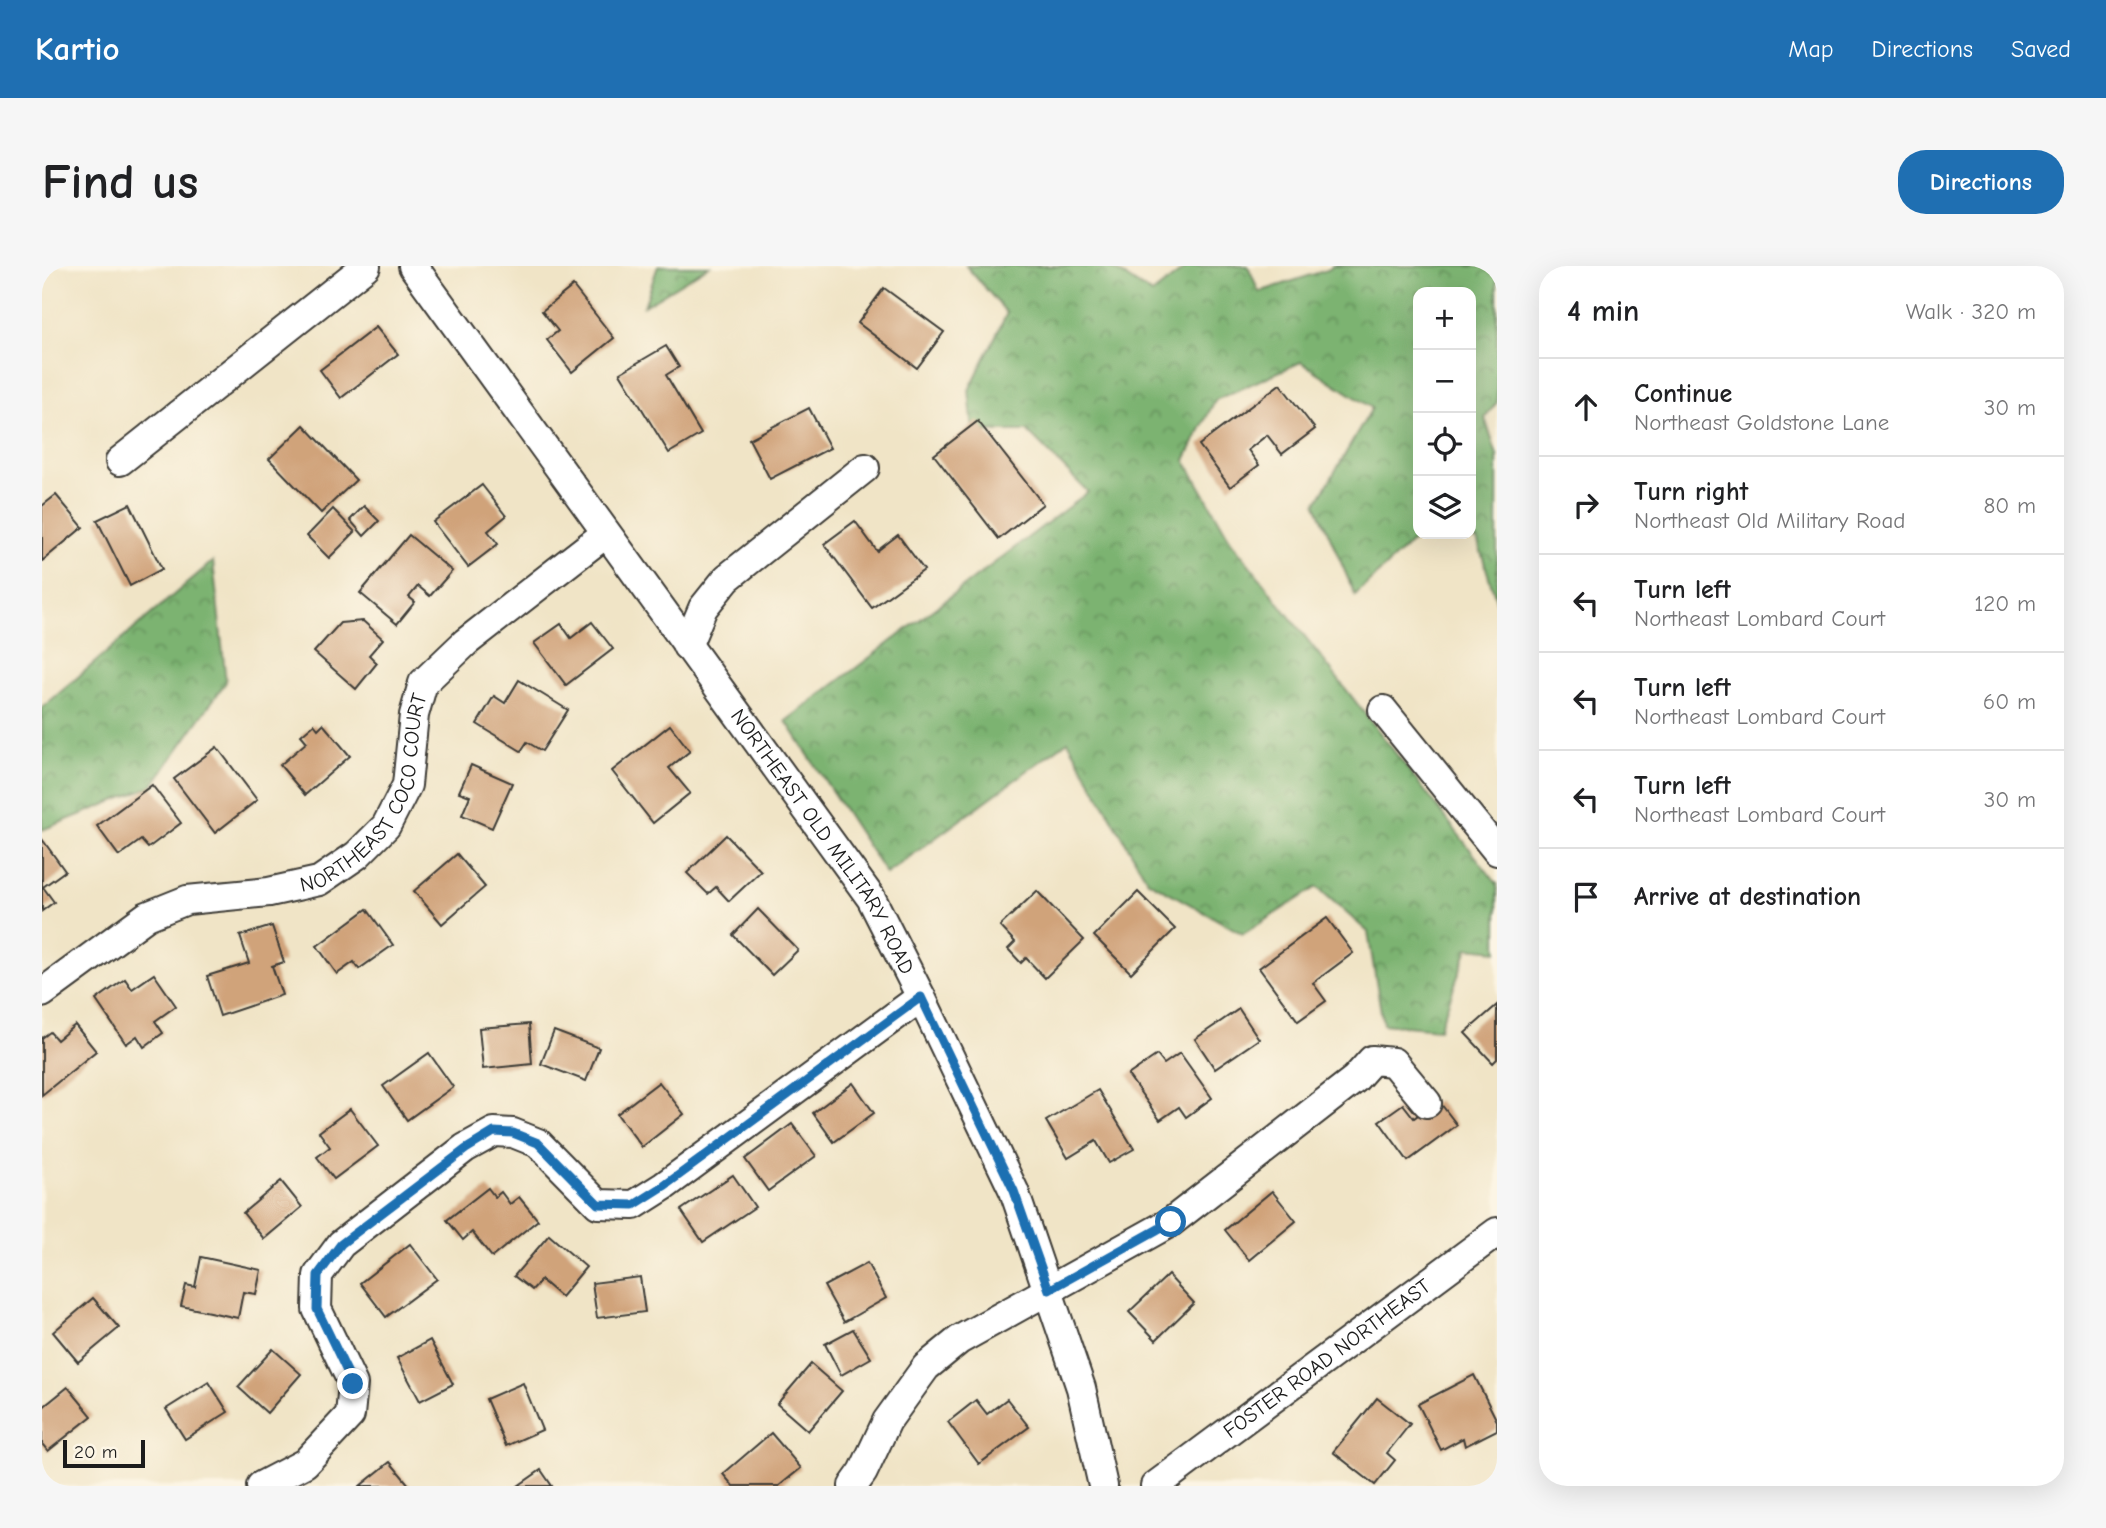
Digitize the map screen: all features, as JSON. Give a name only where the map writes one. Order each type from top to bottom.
[{"type":"street","points":[[120,461],[366,266]]},
{"type":"street","name":"NORTHEAST OLD MILITARY ROAD","points":[[413,266],[871,898],[1014,1191],[1081,1388],[1103,1486]]},
{"type":"street","points":[[687,646],[703,608],[727,578],[865,468]]},
{"type":"street","name":"NORTHEAST COCO COURT","points":[[42,993],[147,916],[187,900],[269,892],[319,881],[357,855],[386,826],[407,785],[414,715],[423,683],[466,642],[605,534]]},
{"type":"street","points":[[1382,710],[1497,850]]},
{"type":"street","points":[[261,1486],[305,1463],[350,1415],[353,1384],[317,1309],[318,1275],[341,1244],[466,1149],[494,1132],[513,1133],[538,1143],[598,1204],[634,1205],[664,1186],[921,997]]},
{"type":"street","points":[[853,1486],[863,1472],[887,1421],[926,1367],[959,1340],[1171,1222],[1355,1079],[1372,1060],[1393,1062],[1427,1103]]},
{"type":"street","name":"FOSTER ROAD NORTHEAST","points":[[1155,1486],[1497,1232]]},
{"type":"green space","points":[[658,266],[709,266],[644,306]]},
{"type":"green space","points":[[966,266],[1109,266],[1152,294],[1188,266],[1248,266],[1259,292],[1330,269],[1332,266],[1497,266],[1497,402],[1485,418],[1497,456],[1497,603],[1477,539],[1413,541],[1355,595],[1316,504],[1372,408],[1301,362],[1215,400],[1185,460],[1231,541],[1497,884],[1497,951],[1468,948],[1439,1029],[1383,1024],[1368,932],[1317,887],[1243,934],[1147,880],[1068,741],[886,874],[786,721],[1088,492],[1027,431],[973,431],[969,390],[1007,313]]},
{"type":"green space","points":[[213,561],[226,682],[152,786],[42,830],[42,708]]},
{"type":"building","points":[[573,286],[614,338],[572,372],[547,340],[558,331],[542,311]]},
{"type":"building","points":[[884,288],[944,332],[917,368],[858,323]]},
{"type":"building","points":[[376,327],[398,354],[341,398],[320,370]]},
{"type":"building","points":[[666,346],[679,367],[666,375],[701,434],[669,453],[620,373]]},
{"type":"building","points":[[1280,384],[1315,429],[1282,454],[1267,435],[1248,450],[1259,465],[1230,487],[1199,445]]},
{"type":"building","points":[[809,408],[830,448],[770,479],[749,439]]},
{"type":"building","points":[[978,421],[1043,504],[999,539],[934,455]]},
{"type":"building","points":[[304,425],[356,480],[321,513],[269,459]]},
{"type":"building","points":[[482,485],[506,516],[488,531],[498,544],[468,567],[433,522]]},
{"type":"building","points":[[56,495],[83,527],[42,561],[42,506]]},
{"type":"building","points":[[130,504],[162,569],[130,586],[97,520]]},
{"type":"building","points":[[364,506],[379,521],[364,536],[350,520]]},
{"type":"building","points":[[333,509],[355,532],[329,558],[307,536]]},
{"type":"building","points":[[855,521],[877,551],[898,535],[924,570],[872,608],[824,544]]},
{"type":"building","points":[[409,535],[452,571],[430,596],[418,586],[409,597],[415,602],[397,624],[360,593]]},
{"type":"building","points":[[363,621],[383,639],[369,655],[377,663],[356,689],[314,652],[340,623]]},
{"type":"building","points":[[592,622],[613,649],[566,685],[534,643],[561,624],[571,638]]},
{"type":"building","points":[[519,680],[568,710],[542,751],[527,742],[521,751],[477,724],[494,696],[505,703]]},
{"type":"building","points":[[314,724],[318,729],[323,724],[350,756],[305,795],[280,765],[307,742],[301,735]]},
{"type":"building","points":[[670,725],[690,751],[669,768],[690,793],[653,823],[612,771]]},
{"type":"building","points":[[217,747],[257,800],[215,833],[174,779]]},
{"type":"building","points":[[471,765],[512,783],[492,828],[462,815],[470,796],[459,792]]},
{"type":"building","points":[[152,785],[181,823],[148,848],[141,840],[119,856],[97,826]]},
{"type":"building","points":[[726,835],[761,871],[729,901],[716,887],[708,894],[687,873]]},
{"type":"building","points":[[42,839],[65,871],[43,887],[54,902],[42,911]]},
{"type":"building","points":[[457,854],[485,887],[442,924],[414,891]]},
{"type":"building","points":[[1037,891],[1084,940],[1045,978],[1026,958],[1021,963],[1008,949],[1015,942],[1000,926]]},
{"type":"building","points":[[1138,892],[1175,929],[1131,973],[1094,936]]},
{"type":"building","points":[[367,909],[393,945],[359,969],[354,962],[337,974],[317,946]]},
{"type":"building","points":[[758,909],[798,950],[772,975],[733,935]]},
{"type":"building","points":[[1327,918],[1353,953],[1313,983],[1326,1001],[1298,1021],[1259,968]]},
{"type":"building","points":[[272,926],[284,962],[272,966],[282,995],[220,1016],[207,976],[249,963],[240,936]]},
{"type":"building","points":[[154,974],[176,1006],[155,1021],[163,1033],[144,1047],[137,1036],[126,1044],[96,1000],[125,979],[132,989]]},
{"type":"building","points":[[1497,1005],[1497,1059],[1493,1063],[1465,1033]]},
{"type":"building","points":[[1239,1009],[1259,1039],[1215,1069],[1195,1039]]},
{"type":"building","points":[[529,1024],[532,1064],[483,1069],[479,1028]]},
{"type":"building","points":[[75,1025],[96,1051],[42,1095],[42,1038],[50,1032],[57,1040]]},
{"type":"building","points":[[554,1031],[599,1048],[586,1081],[541,1064]]},
{"type":"building","points":[[429,1053],[453,1087],[407,1120],[383,1086]]},
{"type":"building","points":[[1180,1053],[1212,1098],[1186,1117],[1179,1107],[1160,1120],[1128,1075],[1157,1055],[1164,1064]]},
{"type":"building","points":[[659,1082],[684,1114],[642,1147],[617,1114]]},
{"type":"building","points":[[853,1083],[874,1113],[834,1142],[813,1113]]},
{"type":"building","points":[[1098,1090],[1134,1149],[1109,1163],[1096,1141],[1068,1158],[1046,1121]]},
{"type":"building","points":[[1438,1100],[1457,1125],[1408,1161],[1379,1121],[1403,1104],[1414,1118]]},
{"type":"building","points":[[350,1109],[378,1146],[334,1179],[317,1157],[330,1147],[319,1132]]},
{"type":"building","points":[[792,1124],[816,1156],[768,1191],[745,1159]]},
{"type":"building","points":[[733,1175],[755,1207],[703,1242],[681,1210]]},
{"type":"building","points":[[281,1181],[302,1207],[264,1239],[243,1213]]},
{"type":"building","points":[[488,1188],[495,1197],[501,1192],[510,1204],[519,1197],[538,1220],[492,1257],[472,1232],[463,1240],[447,1220]]},
{"type":"building","points":[[1272,1191],[1296,1221],[1249,1260],[1225,1230]]},
{"type":"building","points":[[549,1235],[586,1267],[561,1297],[541,1280],[532,1290],[514,1276]]},
{"type":"building","points":[[410,1244],[437,1279],[386,1317],[360,1283]]},
{"type":"building","points":[[201,1257],[261,1270],[256,1294],[243,1292],[238,1318],[181,1306],[186,1285],[195,1287]]},
{"type":"building","points":[[867,1263],[886,1298],[844,1322],[824,1286]]},
{"type":"building","points":[[1168,1275],[1194,1303],[1156,1340],[1129,1312]]},
{"type":"building","points":[[640,1277],[645,1312],[597,1318],[592,1283]]},
{"type":"building","points":[[93,1298],[119,1328],[78,1362],[53,1332]]},
{"type":"building","points":[[853,1329],[871,1358],[841,1375],[825,1344]]},
{"type":"building","points":[[430,1340],[453,1384],[420,1401],[397,1358]]},
{"type":"building","points":[[273,1349],[301,1374],[267,1413],[238,1387]]},
{"type":"building","points":[[811,1364],[842,1391],[808,1431],[777,1404]]},
{"type":"building","points":[[1474,1375],[1497,1421],[1497,1430],[1465,1446],[1463,1438],[1441,1450],[1418,1404]]},
{"type":"building","points":[[209,1382],[228,1412],[185,1439],[166,1409]]},
{"type":"building","points":[[523,1383],[542,1430],[506,1446],[486,1399]]},
{"type":"building","points":[[68,1387],[92,1416],[48,1451],[42,1444],[42,1408]]},
{"type":"building","points":[[1377,1398],[1410,1424],[1387,1453],[1395,1460],[1375,1485],[1333,1452]]},
{"type":"building","points":[[1007,1399],[1029,1427],[979,1464],[948,1422],[976,1400],[987,1414]]},
{"type":"building","points":[[771,1433],[801,1468],[779,1486],[733,1486],[723,1474]]},
{"type":"building","points":[[390,1462],[410,1486],[360,1486]]},
{"type":"building","points":[[541,1470],[552,1486],[518,1486]]},
{"type":"route","points":[[353,1384],[317,1309],[318,1275],[341,1244],[466,1149],[494,1132],[513,1133],[538,1143],[598,1204],[634,1205],[664,1186],[921,997],[1014,1191],[1049,1290],[1171,1222]]}]
